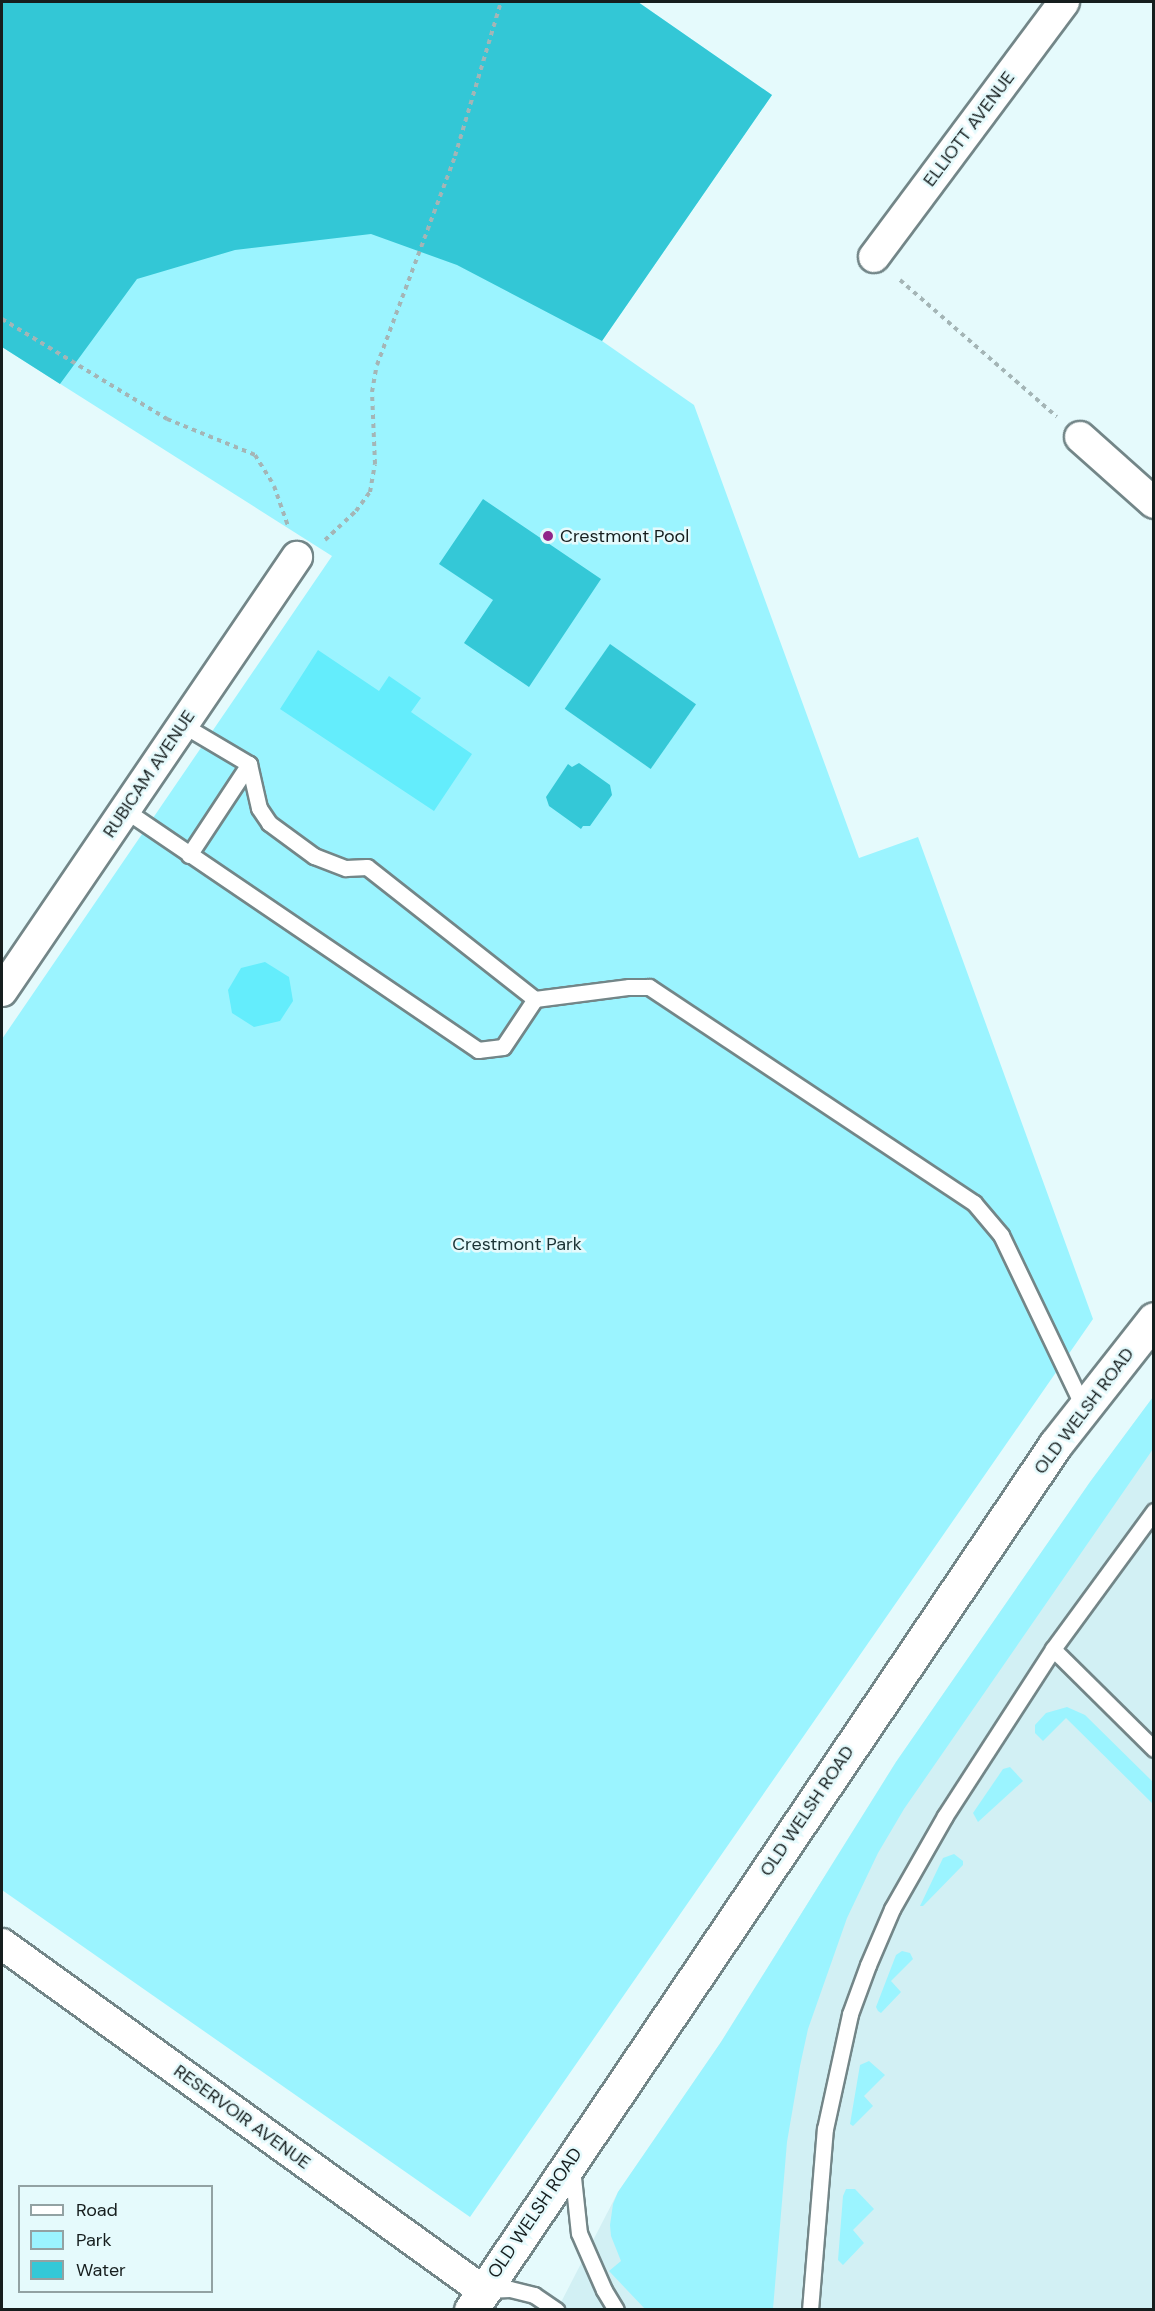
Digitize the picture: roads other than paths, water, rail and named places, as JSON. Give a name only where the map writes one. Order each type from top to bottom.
[{"type":"street","name":"ELLIOTT AVENUE","points":[[874,257],[1064,2]]},
{"type":"street","points":[[1080,437],[1154,503]]},
{"type":"street","name":"RUBICAM AVENUE","points":[[2,991],[297,557]]},
{"type":"street","name":"OLD WELSH ROAD","points":[[483,2303],[572,2158],[1055,1445],[1154,1319]]},
{"type":"street","name":"RESERVOIR AVENUE","points":[[2,1944],[483,2303]]},
{"type":"lane","points":[[183,725],[249,764],[258,808],[269,824],[314,856],[346,868],[367,867],[535,999],[629,987],[649,987],[974,1203],[1001,1235],[1084,1408]]},
{"type":"lane","points":[[189,855],[249,764]]},
{"type":"lane","points":[[125,810],[478,1050],[503,1047],[535,999]]},
{"type":"lane","points":[[810,2310],[825,2129],[850,2014],[892,1909],[945,1816],[1053,1649],[1154,1511]]},
{"type":"lane","points":[[1053,1649],[1154,1749]]},
{"type":"lane","points":[[572,2158],[579,2233],[615,2310]]},
{"type":"lane","points":[[483,2303],[510,2289],[534,2295],[556,2310]]},
{"type":"water","points":[[483,499],[601,579],[529,687],[464,643],[493,600],[439,564]]},
{"type":"water","points":[[610,644],[696,704],[651,769],[565,709]]},
{"type":"water","points":[[579,763],[610,785],[612,795],[590,826],[583,826],[581,829],[549,806],[546,797],[568,764],[572,767]]},
{"type":"place","name":"Crestmont Pool","points":[[548,536]]},
{"type":"park label","name":"Crestmont Park","points":[[517,1244]]}]
